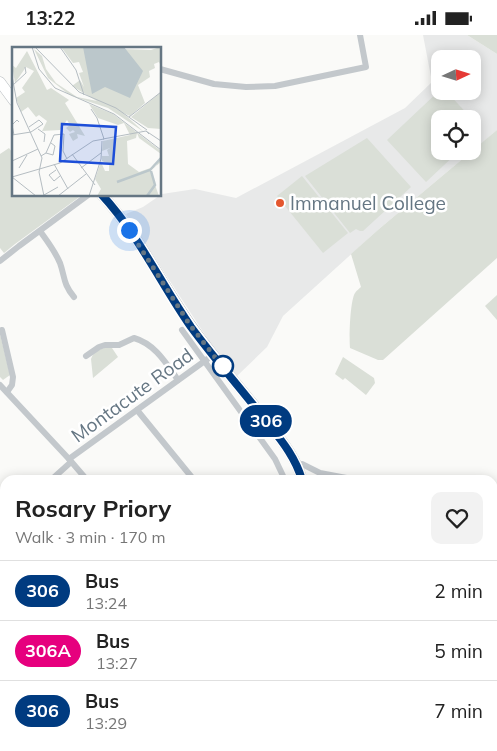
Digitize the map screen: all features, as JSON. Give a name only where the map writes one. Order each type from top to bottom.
[{"type":"main road","points":[[0,82],[12,98]]},
{"type":"main road","points":[[103,196],[123,221],[190,325],[282,441],[292,456],[300,475]]},
{"type":"street","points":[[161,69],[214,84],[246,87],[276,86],[366,67],[360,35]]},
{"type":"street","points":[[0,261],[87,196]]},
{"type":"street","points":[[40,231],[56,255],[66,286],[74,297]]},
{"type":"street","points":[[2,330],[13,377],[12,385],[7,392]]},
{"type":"street","points":[[182,331],[275,459],[283,475]]},
{"type":"street","points":[[86,355],[105,345],[119,345],[134,338],[138,339],[158,352],[178,380]]},
{"type":"street","name":"Montacute Road","points":[[56,475],[70,461],[214,355]]},
{"type":"street","points":[[0,385],[83,475]]},
{"type":"street","points":[[138,410],[190,475]]},
{"type":"street","points":[[297,466],[302,465],[320,473],[331,475]]},
{"type":"shaded area","name":"Immanuel College","points":[[423,35],[467,35],[497,54],[497,130],[481,144],[481,110],[431,110],[431,160],[461,160],[379,229],[283,316],[267,347],[237,376],[211,344],[126,214],[143,207],[162,194],[195,189],[236,198],[405,108],[431,83],[431,100],[481,100],[481,50],[431,50],[431,77]]},
{"type":"shaded area","points":[[467,35],[497,35],[497,54]]},
{"type":"shaded area","points":[[431,98],[431,100],[454,100],[464,110],[431,110],[431,160],[449,160],[426,182],[387,140]]},
{"type":"shaded area","points":[[497,130],[497,258],[383,360],[378,360],[350,348],[353,297],[361,287],[351,254],[461,160],[481,160],[481,143]]},
{"type":"shaded area","points":[[367,138],[411,187],[363,231],[356,229],[350,233],[305,176]]},
{"type":"shaded area","points":[[9,148],[12,152],[12,196],[81,196],[4,253],[0,248],[0,154]]},
{"type":"shaded area","points":[[302,176],[348,233],[323,253],[277,196]]},
{"type":"shaded area","points":[[497,295],[497,320],[485,306]]},
{"type":"shaded area","points":[[0,334],[10,375],[3,380],[0,377]]},
{"type":"shaded area","points":[[112,348],[118,357],[93,378],[92,356],[98,350]]},
{"type":"shaded area","points":[[343,357],[374,378],[375,383],[366,395],[345,378],[343,380],[335,374]]},
{"type":"bus line","name":"306","points":[[103,196],[123,221],[190,325],[282,441],[292,456],[300,475]]},
{"type":"place","name":"Immanuel College","points":[[280,203]]},
{"type":"route","points":[[129,230],[190,325],[225,370],[223,366]]}]
